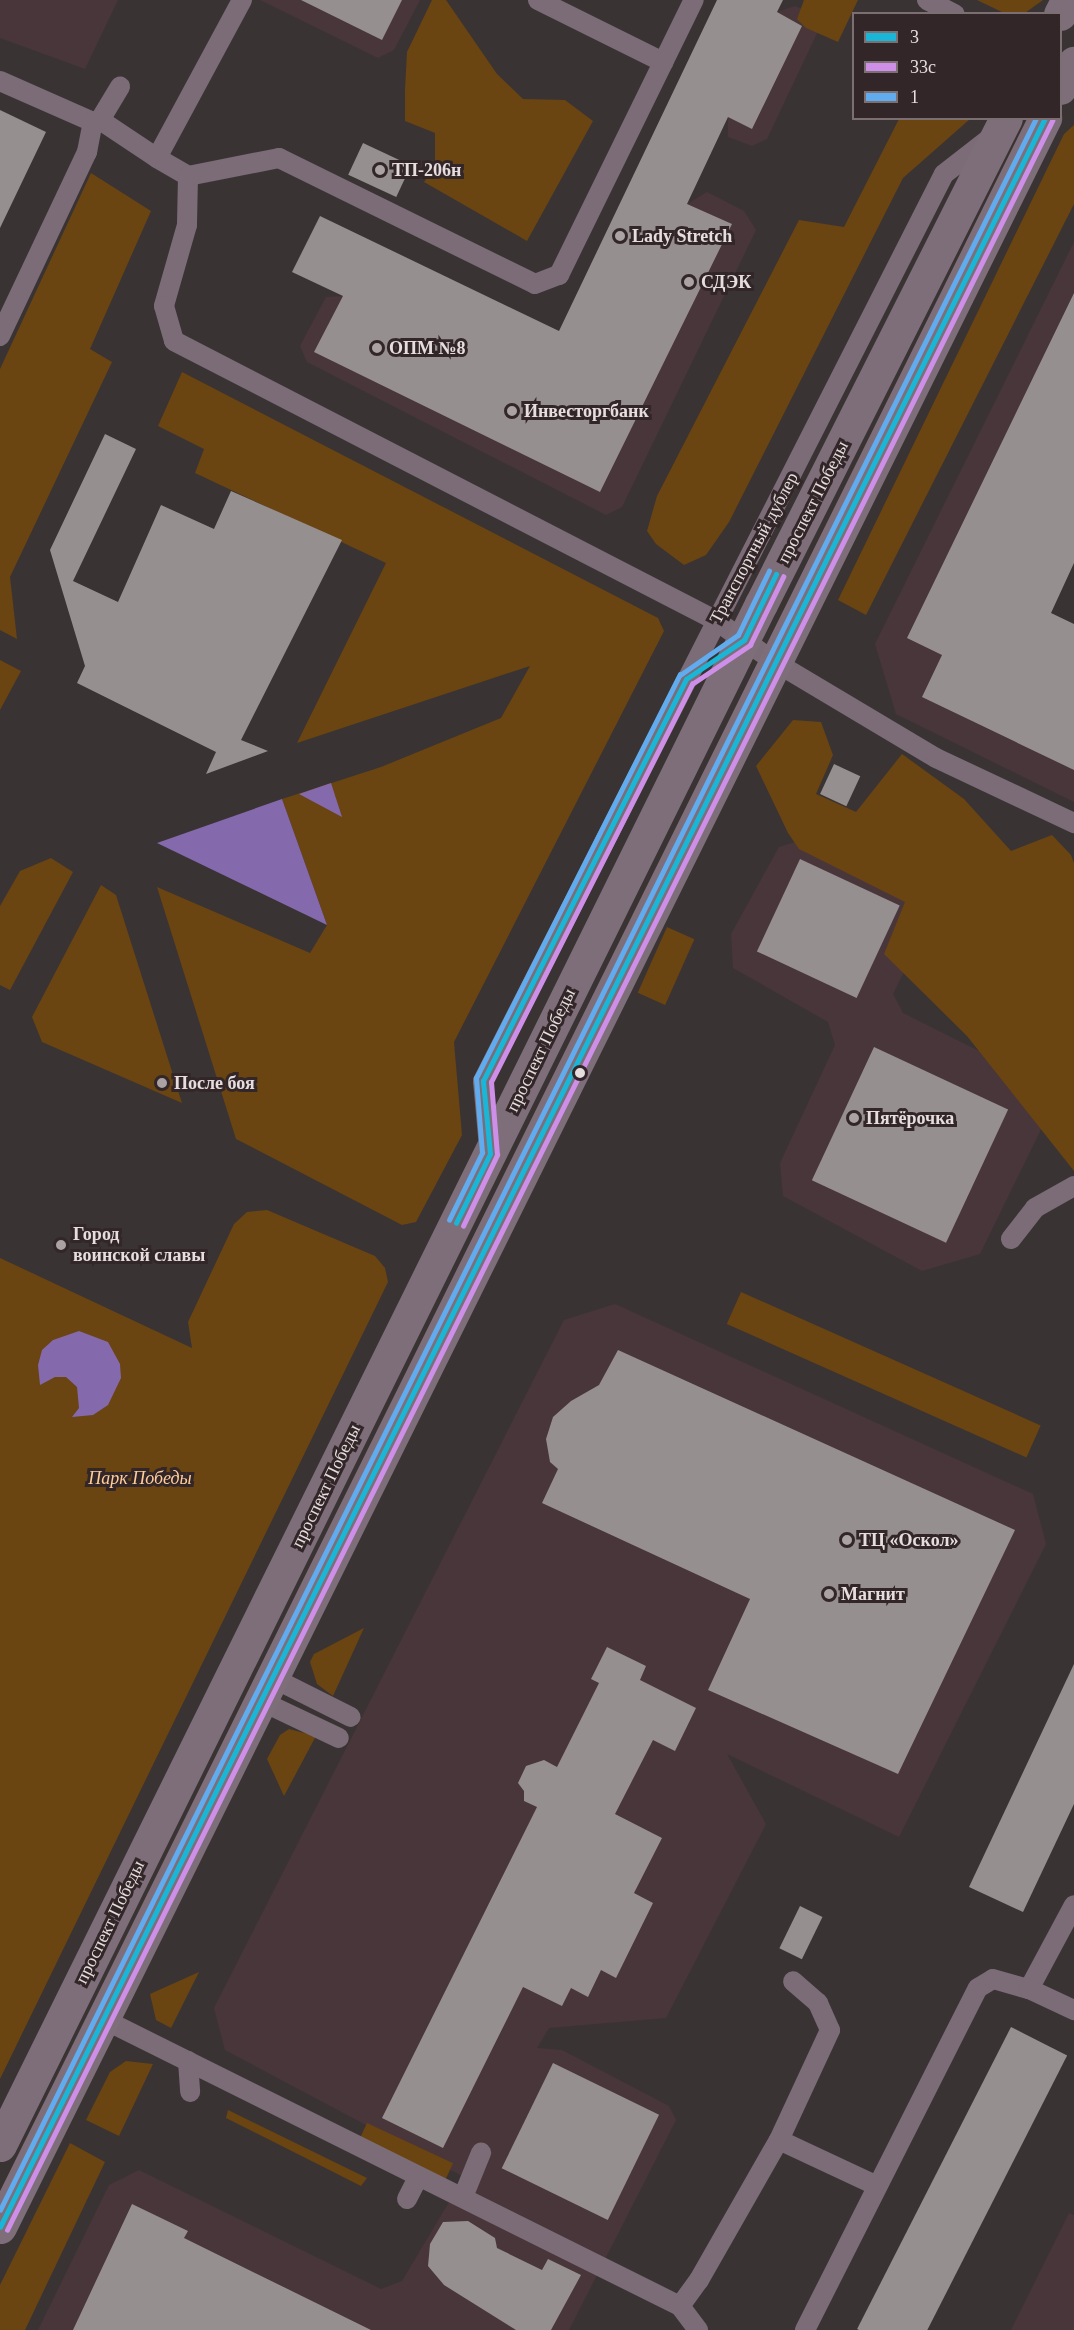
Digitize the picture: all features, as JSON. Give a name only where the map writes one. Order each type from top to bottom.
[{"type":"main road","points":[[1062,86],[1074,63]]},
{"type":"main road","name":"проспект Победы","points":[[0,2227],[1045,120]]},
{"type":"main road","name":"проспект Победы","points":[[0,2145],[744,640],[1004,124]]},
{"type":"lane","points":[[157,158],[242,0]]},
{"type":"lane","points":[[538,0],[663,62]]},
{"type":"lane","points":[[0,81],[97,121],[188,176],[279,158],[535,284],[559,275],[694,0]]},
{"type":"lane","points":[[927,0],[951,12]]},
{"type":"lane","points":[[0,336],[87,152],[97,121],[120,87]]},
{"type":"lane","name":"Транспортный дублер","points":[[490,1154],[483,1081],[715,620],[734,590],[944,174],[1004,124]]},
{"type":"lane","points":[[188,176],[187,225],[164,306],[174,341],[715,620],[775,662],[936,758],[1074,823]]},
{"type":"lane","points":[[686,679],[744,640]]},
{"type":"lane","points":[[1011,1239],[1035,1208],[1074,1186]]},
{"type":"lane","points":[[266,1689],[351,1717]]},
{"type":"lane","points":[[266,1689],[339,1738]]},
{"type":"lane","points":[[1029,1989],[1074,1905]]},
{"type":"lane","points":[[805,2330],[978,1988],[993,1979],[1029,1989],[1074,2010]]},
{"type":"lane","points":[[680,2306],[699,2280],[779,2140],[830,2030],[818,2003],[793,1981]]},
{"type":"lane","points":[[103,2019],[680,2306],[698,2330]]},
{"type":"lane","points":[[188,2061],[190,2092]]},
{"type":"lane","points":[[779,2140],[877,2186]]},
{"type":"lane","points":[[463,2197],[481,2152]]},
{"type":"lane","points":[[407,2199],[418,2177]]},
{"type":"shaded area","points":[[0,0],[118,0],[85,69],[0,38]]},
{"type":"shaded area","points":[[260,0],[420,0],[394,50],[378,58]]},
{"type":"shaded area","points":[[795,6],[815,14],[821,25],[767,139],[752,146],[728,137],[728,117],[777,12]]},
{"type":"shaded area","points":[[707,192],[744,211],[756,230],[622,507],[606,515],[307,362],[300,346],[326,297],[343,296],[587,414],[687,204]]},
{"type":"shaded area","points":[[1074,242],[1074,406],[959,648],[1074,703],[1074,802],[896,714],[875,644]]},
{"type":"shaded area","points":[[331,783],[342,817],[299,794]]},
{"type":"shaded area","points":[[282,799],[327,925],[157,843]]},
{"type":"shaded area","points":[[821,834],[930,919],[893,994],[903,1013],[1029,1076],[1048,1115],[980,1254],[922,1271],[783,1196],[780,1163],[835,1045],[828,1022],[733,968],[731,934],[779,847]]},
{"type":"shaded area","points":[[615,1304],[1033,1494],[1046,1544],[899,1837],[727,1754],[766,1824],[666,2018],[549,2028],[537,2048],[562,2050],[669,2106],[676,2120],[569,2330],[38,2330],[109,2185],[139,2170],[381,2289],[402,2281],[464,2177],[225,2050],[214,2008],[564,1320]]},
{"type":"shaded area","points":[[79,1331],[108,1342],[120,1364],[121,1378],[108,1405],[93,1415],[72,1417],[79,1408],[77,1387],[66,1377],[55,1377],[40,1385],[38,1365],[42,1350],[53,1340]]},
{"type":"shaded area","points":[[1069,2213],[1074,2215],[1074,2330],[1011,2330]]},
{"type":"green space","points":[[432,0],[446,0],[497,74],[523,99],[565,100],[593,121],[527,241],[424,182],[435,167],[435,133],[405,121],[405,89],[407,52]]},
{"type":"green space","points":[[804,0],[858,0],[838,42],[806,28],[797,19]]},
{"type":"green space","points":[[977,0],[1043,0],[1026,12],[1002,12]]},
{"type":"green space","points":[[898,120],[969,120],[903,178],[729,522],[706,555],[684,565],[656,544],[647,531],[657,496],[799,220],[844,227]]},
{"type":"green space","points":[[1074,125],[1074,204],[866,615],[838,600],[1064,134]]},
{"type":"green space","points":[[91,173],[151,211],[90,349],[112,362],[10,577],[17,639],[0,630],[0,369]]},
{"type":"green space","points":[[182,372],[658,618],[664,631],[454,1042],[462,1135],[416,1222],[402,1225],[236,1139],[157,887],[310,953],[327,925],[282,799],[381,767],[501,718],[530,666],[297,743],[386,563],[195,473],[204,449],[158,426]]},
{"type":"green space","points":[[0,660],[21,671],[0,710]]},
{"type":"green space","points":[[793,720],[821,722],[833,755],[816,794],[856,812],[902,754],[964,799],[1011,851],[1052,835],[1071,855],[1074,863],[1074,1171],[967,1036],[884,954],[905,902],[799,849],[788,833],[756,766]]},
{"type":"green space","points":[[51,858],[73,872],[10,990],[0,985],[0,906],[20,871]]},
{"type":"green space","points":[[101,885],[116,895],[182,1103],[42,1042],[32,1017]]},
{"type":"green space","points":[[667,927],[694,939],[665,1005],[638,993]]},
{"type":"green space","name":"Парк Победы","points":[[267,1210],[375,1256],[385,1268],[388,1282],[0,2079],[0,1258],[192,1348],[188,1322],[234,1224],[247,1212]]},
{"type":"green space","points":[[741,1292],[1041,1425],[1026,1457],[727,1324]]},
{"type":"green space","points":[[364,1628],[333,1696],[317,1684],[310,1662],[314,1654]]},
{"type":"green space","points":[[289,1729],[316,1736],[284,1796],[267,1759],[280,1735]]},
{"type":"green space","points":[[199,1972],[171,2028],[156,2020],[150,1994]]},
{"type":"green space","points":[[126,2061],[153,2064],[119,2136],[86,2120],[110,2072]]},
{"type":"green space","points":[[228,2110],[367,2178],[361,2186],[226,2118]]},
{"type":"green space","points":[[367,2123],[453,2163],[445,2179],[359,2139]]},
{"type":"green space","points":[[70,2143],[105,2162],[25,2330],[0,2330],[0,2285]]},
{"type":"building","points":[[301,0],[402,0],[382,40]]},
{"type":"building","points":[[717,0],[783,0],[777,12],[802,26],[752,129],[728,117],[687,204],[732,224],[600,492],[314,352],[343,296],[292,272],[320,216],[559,331]]},
{"type":"building","points":[[0,110],[46,132],[0,228]]},
{"type":"building","name":"ТП-206н","points":[[363,143],[411,165],[396,197],[348,175]]},
{"type":"building","points":[[1074,293],[1074,563],[1051,613],[1074,624],[1074,770],[922,697],[942,655],[907,638]]},
{"type":"building","points":[[105,434],[136,449],[73,581],[118,602],[161,505],[214,529],[231,491],[342,540],[241,740],[268,751],[206,774],[216,752],[77,683],[85,666],[50,550]]},
{"type":"building","points":[[834,764],[860,776],[846,806],[820,794]]},
{"type":"building","points":[[800,859],[900,905],[857,998],[757,951]]},
{"type":"building","points":[[874,1047],[1008,1110],[946,1243],[812,1180]]},
{"type":"building","points":[[618,1350],[1015,1530],[898,1774],[708,1690],[750,1599],[542,1503],[558,1469],[550,1462],[546,1439],[553,1417],[571,1401],[599,1385]]},
{"type":"building","points":[[607,1647],[646,1666],[640,1680],[696,1708],[675,1751],[653,1740],[615,1814],[662,1838],[634,1893],[653,1903],[616,1978],[601,1970],[588,1997],[571,1988],[562,2006],[523,1987],[443,2148],[382,2118],[537,1807],[524,1801],[524,1791],[518,1783],[526,1766],[544,1760],[557,1767],[599,1683],[591,1679]]},
{"type":"building","points":[[1074,1664],[1074,1804],[1023,1912],[969,1887]]},
{"type":"building","points":[[800,1906],[822,1917],[802,1959],[779,1948]]},
{"type":"building","points":[[1011,2027],[1067,2056],[927,2330],[857,2329]]},
{"type":"building","points":[[553,2063],[659,2115],[608,2220],[502,2168]]},
{"type":"building","points":[[132,2204],[188,2231],[184,2238],[371,2330],[73,2330]]},
{"type":"building","points":[[468,2221],[495,2238],[497,2248],[542,2270],[548,2259],[581,2275],[551,2330],[516,2330],[444,2285],[428,2266],[430,2244],[443,2222]]},
{"type":"transit line","name":"1","points":[[0,2210],[1035,120]]},
{"type":"transit line","name":"3","points":[[0,2227],[1044,120]]},
{"type":"transit line","name":"33с","points":[[7,2230],[1052,121]]},
{"type":"transit line","name":"1","points":[[449,1220],[482,1153],[476,1078],[680,675],[738,635],[769,571]]},
{"type":"transit line","name":"3","points":[[456,1223],[490,1154],[483,1081],[686,679],[744,640],[776,574]]},
{"type":"transit line","name":"33с","points":[[463,1226],[497,1155],[491,1082],[692,684],[750,645],[783,577]]},
{"type":"place","name":"ТП-206н","points":[[380,170]]},
{"type":"place","name":"Lady Stretch","points":[[620,236]]},
{"type":"place","name":"СДЭК","points":[[689,282]]},
{"type":"place","name":"ОПМ №8","points":[[377,348]]},
{"type":"place","name":"Инвесторгбанк","points":[[512,411]]},
{"type":"place","name":"После боя","points":[[162,1083]]},
{"type":"place","name":"Пятёрочка","points":[[854,1118]]},
{"type":"place","name":"Город воинской славы","points":[[61,1245]]},
{"type":"place","name":"ТЦ «Оскол»","points":[[847,1540]]},
{"type":"place","name":"Магнит","points":[[829,1594]]}]
